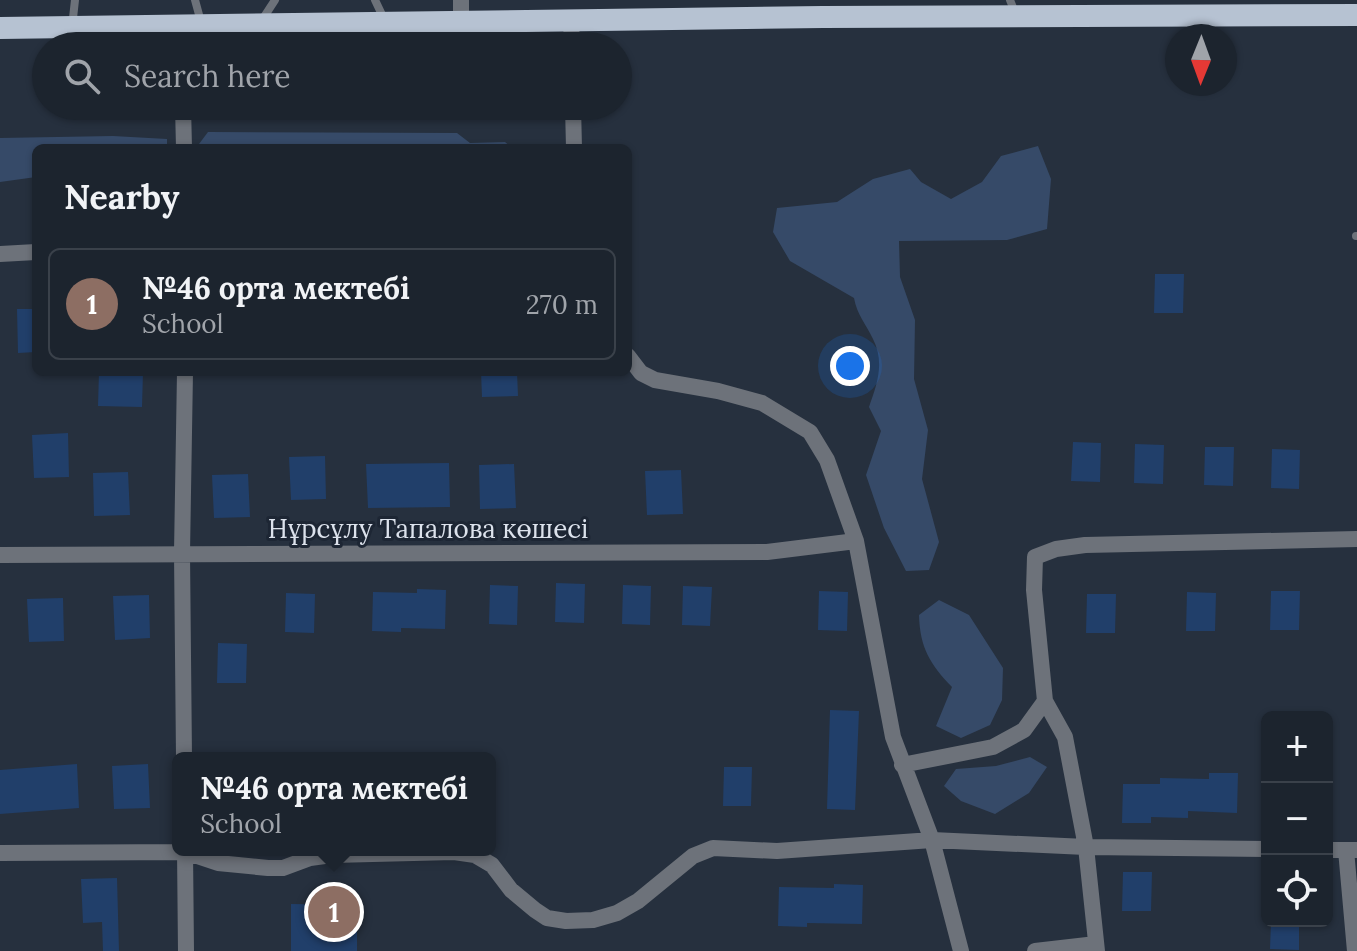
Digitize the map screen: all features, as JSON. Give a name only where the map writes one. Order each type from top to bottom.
[{"type":"highway","points":[[198,32],[258,26],[571,21],[1013,8],[1174,8],[1201,12],[1357,15]]},
{"type":"highway","points":[[0,28],[165,32]]},
{"type":"street","points":[[461,0],[461,23]]},
{"type":"street","points":[[571,21],[571,32]]},
{"type":"street","points":[[183,120],[184,144]]},
{"type":"street","points":[[573,120],[574,144]]},
{"type":"street","points":[[0,254],[32,252]]},
{"type":"street","points":[[632,361],[641,373],[655,380],[718,391],[762,403],[810,432],[827,460],[856,541],[893,737],[932,840],[961,951]]},
{"type":"street","points":[[184,752],[182,553],[185,376]]},
{"type":"street","points":[[1035,951],[1096,948],[1086,847],[1065,737],[1045,701],[1034,590],[1035,557],[1056,549],[1085,545],[1357,539]]},
{"type":"street","name":"Нұрсұлу Тапалова көшесі","points":[[0,555],[767,552],[856,541]]},
{"type":"street","points":[[902,765],[993,747],[1024,730],[1045,701]]},
{"type":"street","points":[[477,856],[492,865],[511,890],[535,910],[547,918],[566,921],[593,920],[617,913],[638,901],[693,856],[713,848],[777,851],[932,840],[1086,847],[1261,849]]},
{"type":"street","points":[[1352,850],[1355,951]]},
{"type":"street","points":[[0,853],[172,851]]},
{"type":"street","points":[[185,856],[186,951]]},
{"type":"street","points":[[199,856],[218,863],[283,868],[325,856]]},
{"type":"lane","points":[[71,28],[75,0]]},
{"type":"lane","points":[[188,32],[195,0]]},
{"type":"lane","points":[[258,26],[275,0]]},
{"type":"lane","points":[[375,0],[386,24]]},
{"type":"shaded area","points":[[208,132],[457,133],[470,143],[507,144],[199,144]]},
{"type":"shaded area","points":[[113,136],[167,139],[167,144],[32,144],[32,178],[0,182],[0,138]]},
{"type":"shaded area","points":[[1038,146],[1051,179],[1047,229],[1007,240],[899,241],[900,277],[915,320],[914,379],[928,430],[922,479],[939,542],[929,570],[906,571],[884,528],[866,475],[881,431],[869,407],[878,373],[877,348],[854,298],[790,261],[773,232],[777,208],[837,202],[873,179],[910,169],[921,182],[951,199],[982,182],[1001,156]]},
{"type":"shaded area","points":[[939,600],[969,615],[1003,668],[1002,700],[990,725],[961,738],[936,726],[952,687],[928,655],[921,637],[919,615]]},
{"type":"shaded area","points":[[1030,757],[1047,767],[1029,793],[995,814],[961,801],[944,786],[956,769],[996,766]]},
{"type":"building","points":[[1155,274],[1184,274],[1183,313],[1154,313]]},
{"type":"building","points":[[17,309],[32,309],[32,352],[18,353]]},
{"type":"building","points":[[99,376],[143,376],[142,407],[98,406]]},
{"type":"building","points":[[481,376],[517,376],[518,396],[482,397]]},
{"type":"building","points":[[68,433],[69,477],[34,478],[32,435]]},
{"type":"building","points":[[1073,442],[1101,443],[1100,482],[1071,481]]},
{"type":"building","points":[[1135,444],[1164,445],[1163,484],[1134,483]]},
{"type":"building","points":[[1205,447],[1234,447],[1233,486],[1204,485]]},
{"type":"building","points":[[1272,449],[1300,450],[1299,489],[1271,488]]},
{"type":"building","points":[[325,456],[326,499],[291,500],[289,457]]},
{"type":"building","points":[[449,463],[450,507],[368,508],[366,464]]},
{"type":"building","points":[[514,464],[516,508],[480,509],[479,465]]},
{"type":"building","points":[[681,470],[683,514],[647,515],[645,471]]},
{"type":"building","points":[[128,472],[130,515],[94,516],[93,473]]},
{"type":"building","points":[[248,474],[250,517],[214,518],[212,475]]},
{"type":"building","points":[[556,583],[585,584],[584,623],[555,622]]},
{"type":"building","points":[[490,585],[518,586],[517,625],[489,624]]},
{"type":"building","points":[[623,585],[651,586],[650,625],[622,624]]},
{"type":"building","points":[[683,586],[712,587],[710,626],[682,625]]},
{"type":"building","points":[[417,589],[446,590],[445,629],[372,631],[373,592],[417,593]]},
{"type":"building","points":[[819,591],[848,592],[847,631],[818,630]]},
{"type":"building","points":[[1271,591],[1300,591],[1299,630],[1270,630]]},
{"type":"building","points":[[1187,592],[1216,593],[1215,631],[1186,631]]},
{"type":"building","points":[[286,593],[315,594],[314,633],[285,632]]},
{"type":"building","points":[[1087,594],[1116,594],[1115,633],[1086,633]]},
{"type":"building","points":[[149,595],[150,638],[115,640],[113,596]]},
{"type":"building","points":[[63,598],[64,641],[29,642],[27,599]]},
{"type":"building","points":[[218,643],[247,644],[246,683],[217,683]]},
{"type":"building","points":[[830,710],[859,711],[855,810],[827,809]]},
{"type":"building","points":[[77,764],[79,808],[0,814],[0,770]]},
{"type":"building","points":[[148,764],[150,808],[114,809],[112,766]]},
{"type":"building","points":[[724,767],[752,767],[751,806],[723,806]]},
{"type":"building","points":[[1209,773],[1238,773],[1237,813],[1188,811],[1188,818],[1151,817],[1151,823],[1122,823],[1123,784],[1160,784],[1160,778],[1209,779]]},
{"type":"building","points":[[1123,872],[1152,872],[1151,911],[1122,911]]},
{"type":"building","points":[[117,878],[119,951],[103,951],[102,922],[83,923],[81,879]]},
{"type":"building","points":[[834,884],[863,885],[862,924],[778,926],[779,887],[834,888]]},
{"type":"building","points":[[291,904],[357,905],[357,951],[291,951]]},
{"type":"building","points":[[1271,927],[1299,927],[1299,950],[1270,949]]},
{"type":"place","name":"№46 орта мектебі","points":[[334,912]]}]
